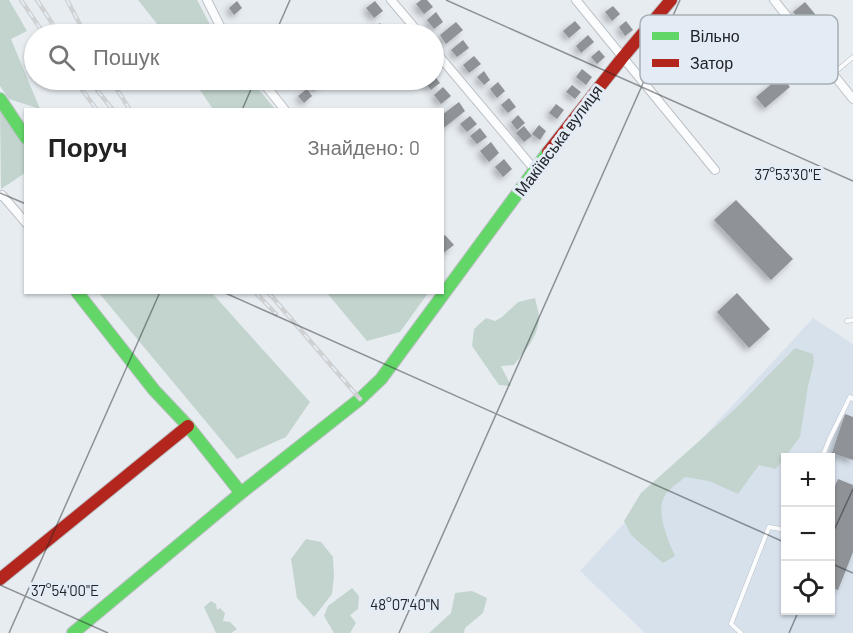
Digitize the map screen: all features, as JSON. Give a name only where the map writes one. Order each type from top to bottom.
[{"type":"main road","name":"Макіївська вулиця","points":[[658,15],[671,0]]},
{"type":"main road","name":"Макіївська вулиця","points":[[446,281],[640,37]]},
{"type":"main road","points":[[0,99],[24,135]]},
{"type":"main road","points":[[79,294],[154,390],[188,426],[241,493]]},
{"type":"main road","name":"Макіївська вулиця","points":[[73,633],[241,493],[372,388],[437,294]]},
{"type":"main road","points":[[0,579],[188,426]]},
{"type":"street","points":[[207,0],[219,24]]},
{"type":"street","points":[[391,0],[411,24]]},
{"type":"street","points":[[576,0],[640,78]]},
{"type":"street","points":[[774,0],[786,15]]},
{"type":"street","points":[[444,62],[535,170]]},
{"type":"street","points":[[838,82],[853,99]]},
{"type":"street","points":[[645,84],[715,170]]},
{"type":"street","points":[[269,90],[283,108]]},
{"type":"street","points":[[0,196],[2,195],[24,221]]},
{"type":"lane","points":[[838,70],[853,57]]},
{"type":"lane","points":[[847,321],[853,320]]},
{"type":"lane","points":[[824,453],[850,398],[853,399]]},
{"type":"lane","points":[[741,633],[731,624],[770,527],[781,529]]},
{"type":"shaded area","points":[[0,0],[9,0],[24,26],[24,32],[11,39],[24,70],[24,90],[32,90],[40,108],[9,99],[0,86]]},
{"type":"shaded area","points":[[138,0],[197,0],[210,24],[157,24]]},
{"type":"shaded area","points":[[200,90],[259,90],[274,108],[212,108]]},
{"type":"shaded area","points":[[0,103],[24,135],[24,174],[1,189]]},
{"type":"shaded area","points":[[100,294],[213,294],[310,402],[286,437],[237,459]]},
{"type":"shaded area","points":[[328,294],[427,294],[400,332],[367,341]]},
{"type":"shaded area","points":[[535,298],[539,318],[536,331],[514,365],[501,366],[511,386],[499,385],[472,346],[474,329],[486,318],[495,321],[518,302]]},
{"type":"shaded area","points":[[813,318],[853,344],[853,633],[645,633],[580,571]]},
{"type":"shaded area","points":[[795,348],[813,354],[814,362],[800,437],[788,453],[781,453],[781,462],[776,469],[759,465],[738,494],[709,481],[685,477],[671,489],[664,497],[661,511],[675,556],[663,563],[631,535],[624,521],[641,493],[735,409]]},
{"type":"shaded area","points":[[306,539],[321,542],[333,557],[332,594],[314,617],[297,598],[291,559]]},
{"type":"shaded area","points":[[352,588],[359,596],[358,609],[350,615],[356,623],[350,633],[334,633],[324,616],[328,606]]},
{"type":"shaded area","points":[[472,591],[487,598],[483,613],[465,628],[464,633],[429,633],[451,613],[455,593]]},
{"type":"shaded area","points":[[211,601],[216,604],[217,610],[220,608],[225,613],[223,621],[230,622],[237,629],[231,633],[216,633],[204,607]]},
{"type":"building","points":[[421,0],[427,0],[433,7],[424,14],[416,4]]},
{"type":"building","points":[[237,1],[242,8],[234,15],[229,8]]},
{"type":"building","points":[[375,1],[383,11],[374,18],[366,8]]},
{"type":"building","points":[[805,2],[816,15],[796,15],[793,12]]},
{"type":"building","points":[[613,6],[620,14],[612,21],[605,12]]},
{"type":"building","points":[[436,12],[443,22],[430,24],[427,20]]},
{"type":"building","points":[[575,21],[581,28],[569,38],[563,31]]},
{"type":"building","points":[[626,21],[633,30],[625,36],[619,27]]},
{"type":"building","points":[[456,22],[463,30],[446,44],[444,32]]},
{"type":"building","points":[[588,35],[594,42],[581,53],[576,46]]},
{"type":"building","points":[[463,40],[469,48],[457,57],[451,50]]},
{"type":"building","points":[[599,50],[605,57],[597,64],[591,57]]},
{"type":"building","points":[[474,56],[481,64],[469,73],[463,65]]},
{"type":"building","points":[[582,69],[592,77],[586,85],[576,77]]},
{"type":"building","points":[[484,71],[490,80],[484,85],[477,77]]},
{"type":"building","points":[[498,82],[505,91],[497,98],[490,89]]},
{"type":"building","points":[[771,84],[788,84],[790,87],[765,108],[756,97]]},
{"type":"building","points":[[572,85],[581,92],[575,99],[566,92]]},
{"type":"building","points":[[444,88],[451,96],[441,104],[434,95]]},
{"type":"building","points":[[308,90],[312,96],[304,103],[298,96]]},
{"type":"building","points":[[509,98],[516,107],[508,113],[501,105]]},
{"type":"building","points":[[459,102],[465,111],[445,127],[444,113]]},
{"type":"building","points":[[556,104],[564,110],[557,119],[549,113]]},
{"type":"building","points":[[518,115],[525,123],[517,130],[511,122]]},
{"type":"building","points":[[470,116],[477,124],[467,132],[460,124]]},
{"type":"building","points":[[539,125],[546,131],[540,140],[532,134]]},
{"type":"building","points":[[524,126],[532,136],[524,142],[516,133]]},
{"type":"building","points":[[480,128],[487,137],[477,144],[470,136]]},
{"type":"building","points":[[491,142],[499,153],[489,162],[480,151]]},
{"type":"building","points":[[504,159],[512,169],[503,177],[495,167]]},
{"type":"building","points":[[736,200],[793,259],[771,280],[714,220]]},
{"type":"building","points":[[444,236],[454,245],[444,252]]},
{"type":"building","points":[[737,293],[770,329],[749,348],[717,312]]},
{"type":"building","points":[[845,414],[853,417],[853,460],[832,453]]},
{"type":"building","points":[[838,479],[853,485],[853,552],[838,590],[835,589],[835,486]]},
{"type":"railway","points":[[21,0],[37,24]]},
{"type":"railway","points":[[37,0],[53,24]]},
{"type":"railway","points":[[67,0],[80,24]]},
{"type":"railway","points":[[82,90],[96,108]]},
{"type":"railway","points":[[97,90],[111,108]]},
{"type":"railway","points":[[117,90],[129,108]]},
{"type":"railway","points":[[257,294],[276,314]]},
{"type":"railway","points":[[270,294],[360,399]]},
{"type":"traffic: fast","points":[[0,99],[24,135]]},
{"type":"traffic: fast","points":[[444,293],[548,152]]},
{"type":"traffic: fast","points":[[79,294],[154,390],[188,426],[241,493]]},
{"type":"traffic: fast","points":[[73,633],[241,493],[360,399],[381,379],[444,294]]},
{"type":"traffic: jam","points":[[658,15],[671,0]]},
{"type":"traffic: jam","points":[[548,152],[640,37]]},
{"type":"traffic: jam","points":[[0,579],[188,426]]}]
